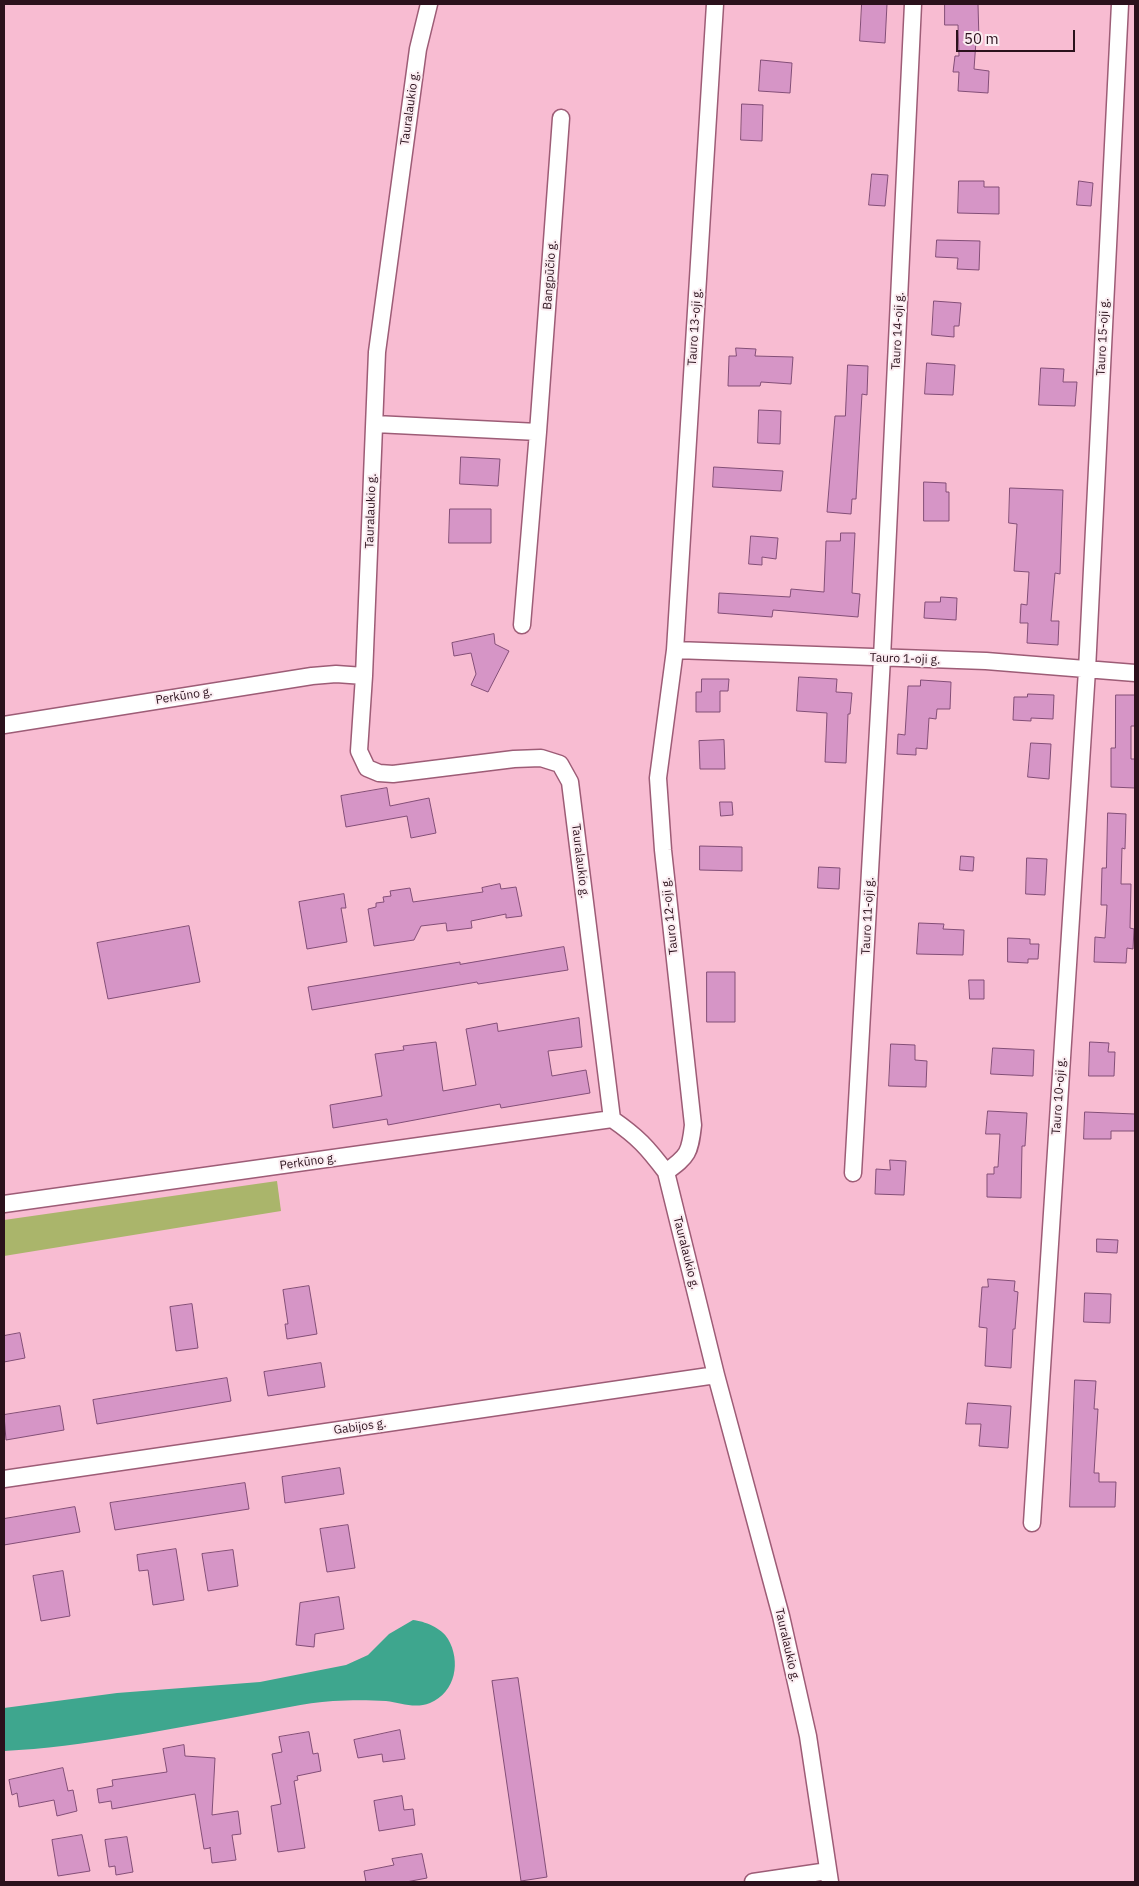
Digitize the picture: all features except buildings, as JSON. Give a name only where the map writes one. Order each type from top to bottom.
[{"type":"street","name":"Tauralaukio g.","points":[[429,4],[418,50],[377,352],[364,676],[359,750],[367,768],[379,773],[393,774],[514,759],[541,758],[560,764],[570,782],[612,1119],[635,1135],[666,1172],[716,1374],[781,1616],[806,1726],[829,1877]]},
{"type":"street","name":"Tauro 13-oji g.","points":[[675,650],[715,4]]},
{"type":"street","name":"Tauro 14-oji g.","points":[[882,658],[913,4]]},
{"type":"street","name":"Tauro 15-oji g.","points":[[1087,670],[1120,4]]},
{"type":"street","name":"Bangpūčio g.","points":[[522,625],[561,118]]},
{"type":"street","points":[[374,424],[538,432]]},
{"type":"street","name":"Tauro 1-oji g.","points":[[675,650],[986,661],[1135,673]]},
{"type":"street","name":"Tauro 12-oji g.","points":[[666,1172],[683,1160],[691,1144],[693,1125],[663,850],[658,778],[675,650]]},
{"type":"street","name":"Tauro 11-oji g.","points":[[853,1173],[882,658]]},
{"type":"street","name":"Tauro 10-oji g.","points":[[1032,1523],[1087,670]]},
{"type":"street","name":"Perkūno g.","points":[[4,725],[312,676],[336,674],[364,676]]},
{"type":"street","name":"Perkūno g.","points":[[4,1204],[612,1119]]},
{"type":"street","name":"Gabijos g.","points":[[4,1479],[716,1374]]},
{"type":"street","points":[[753,1882],[829,1877]]},
{"type":"shaded area","points":[[277,1181],[281,1211],[4,1256],[4,1220]]},
{"type":"shaded area","points":[[413,1620],[437,1628],[442,1632],[448,1639],[454,1657],[454,1675],[451,1684],[439,1698],[424,1705],[413,1706],[386,1701],[346,1700],[322,1702],[95,1742],[4,1751],[4,1708],[117,1693],[260,1682],[346,1665],[368,1655],[389,1634]]}]
